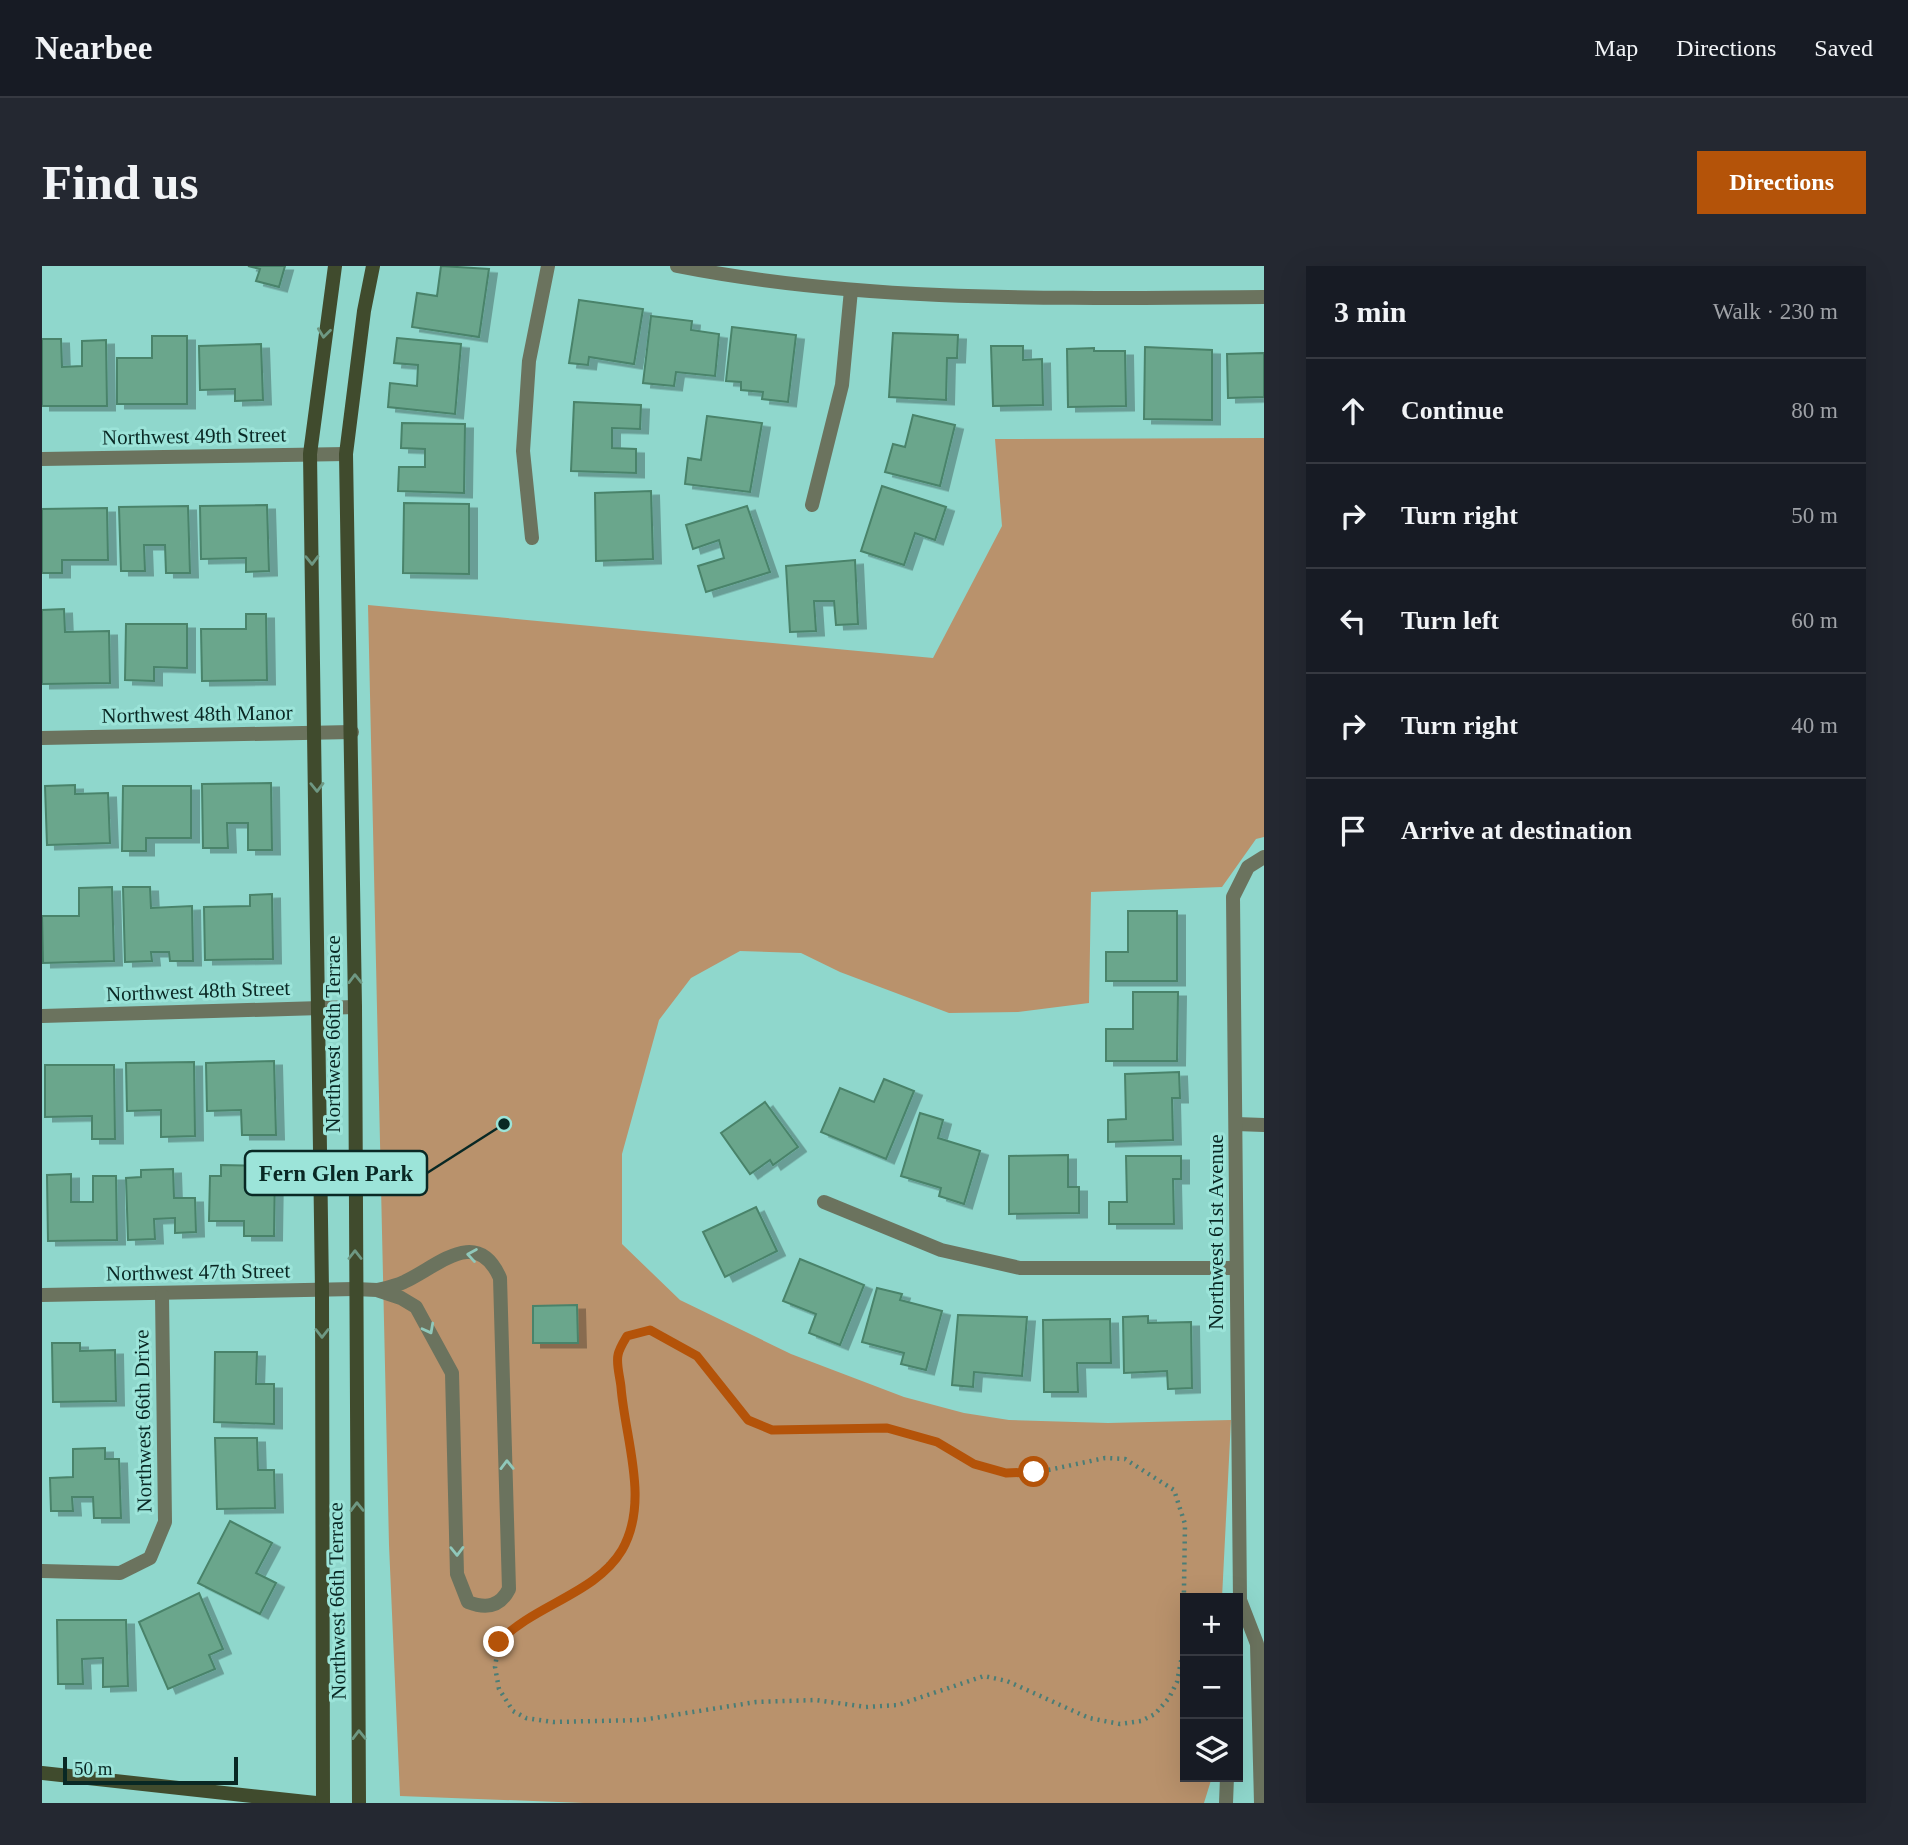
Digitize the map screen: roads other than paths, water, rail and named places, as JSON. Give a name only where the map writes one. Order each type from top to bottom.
[{"type":"street","name":"Northwest 66th Terrace","points":[[323,1803],[322,1290],[310,454],[335,266]]},
{"type":"street","name":"Northwest 66th Terrace","points":[[359,1803],[355,1007],[346,454],[364,311],[373,266]]},
{"type":"street","points":[[532,538],[523,451],[530,361],[548,266]]},
{"type":"street","points":[[677,266],[851,290],[1065,299],[1264,296]]},
{"type":"street","points":[[812,505],[842,385],[851,290]]},
{"type":"street","name":"Northwest 49th Street","points":[[42,459],[346,454]]},
{"type":"street","name":"Northwest 48th Manor","points":[[42,738],[352,732]]},
{"type":"street","name":"Northwest 61st Avenue","points":[[1239,1593],[1233,897],[1248,867],[1264,857]]},
{"type":"street","name":"Northwest 48th Street","points":[[42,1016],[355,1007]]},
{"type":"street","points":[[1236,1125],[1264,1125]]},
{"type":"street","points":[[824,1202],[941,1250],[1020,1268],[1236,1268]]},
{"type":"street","points":[[461,1252],[476,1252],[486,1258],[500,1278],[509,1589],[504,1599],[494,1605],[481,1607],[468,1602],[457,1574],[452,1373],[416,1307],[401,1298],[377,1290],[402,1283],[461,1252]]},
{"type":"street","name":"Northwest 47th Street","points":[[42,1295],[377,1290]]},
{"type":"street","name":"Northwest 66th Drive","points":[[42,1571],[120,1573],[150,1558],[165,1522],[162,1295]]},
{"type":"street","name":"Northwest 61st Avenue","points":[[1243,1614],[1257,1644],[1261,1803]]},
{"type":"street","points":[[42,1773],[316,1803]]},
{"type":"street","points":[[1226,1803],[1227,1782]]},
{"type":"place","name":"Fern Glen Park","points":[[504,1124]]}]
